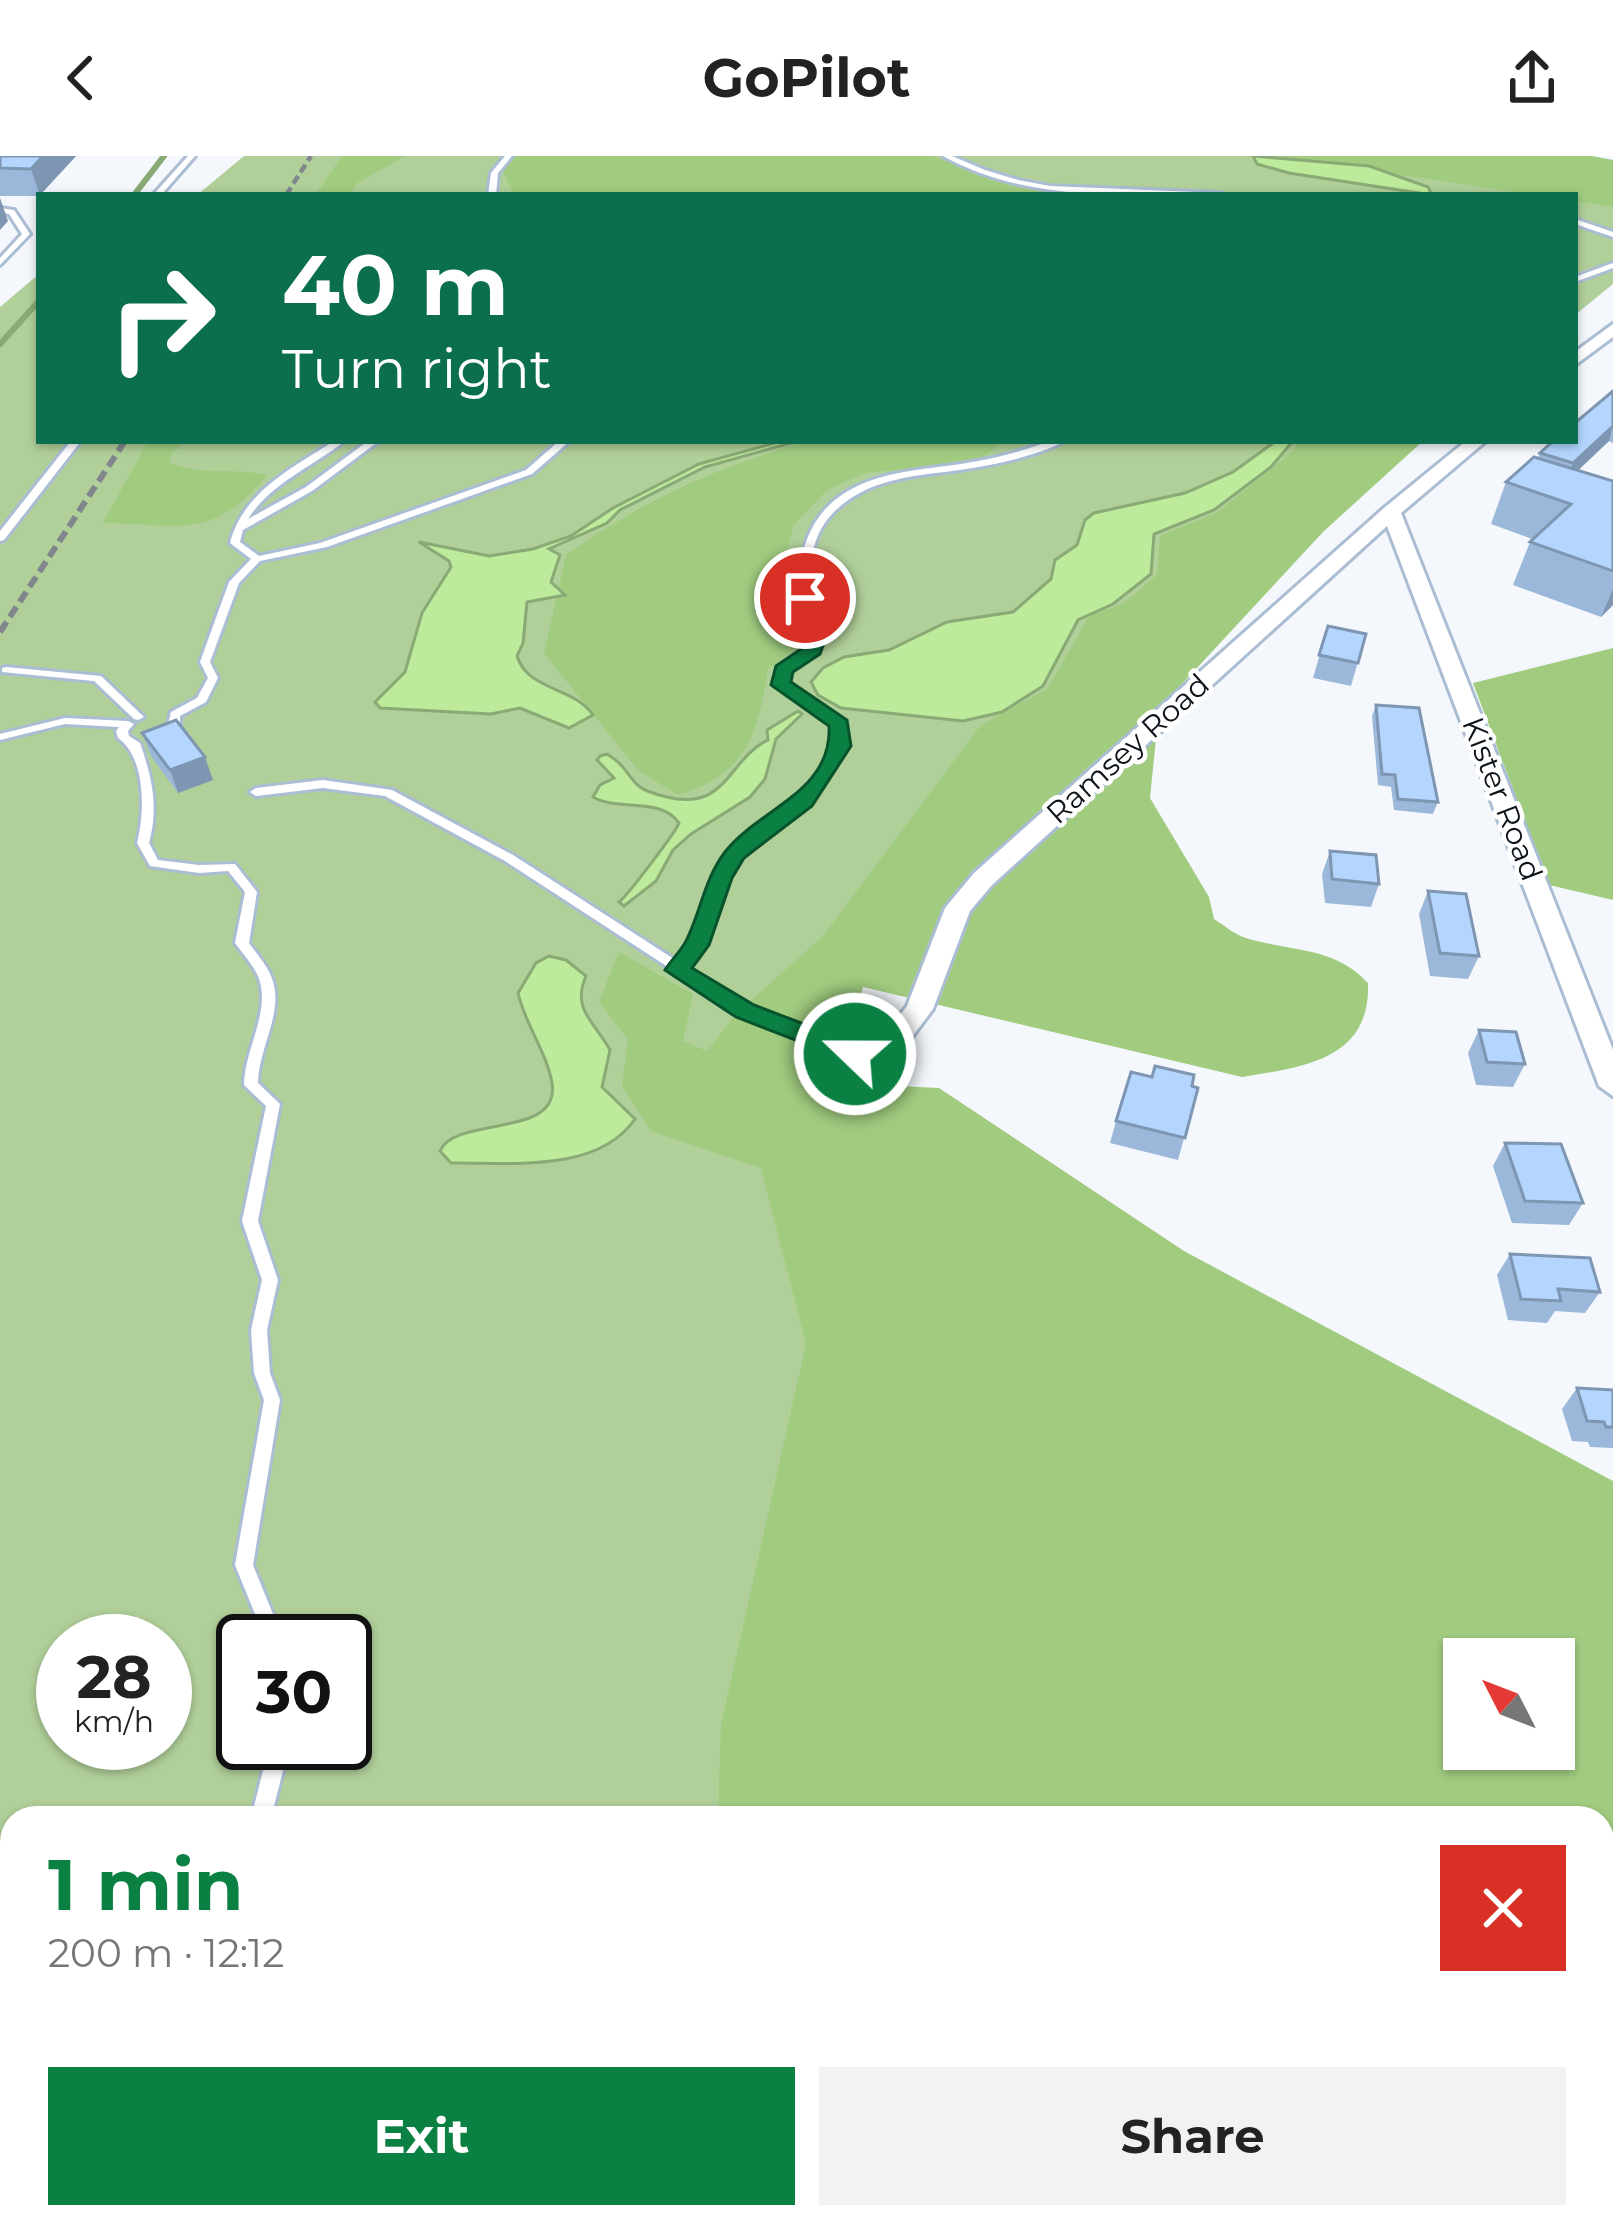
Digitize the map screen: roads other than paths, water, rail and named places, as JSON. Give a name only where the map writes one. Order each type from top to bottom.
[{"type":"street","points":[[1578,357],[1613,328]]},
{"type":"street","name":"Ramsey Road","points":[[818,1039],[855,1054],[887,1050],[919,1009],[958,908],[983,879],[1391,512],[1473,444]]},
{"type":"street","name":"Kister Road","points":[[1391,512],[1613,1086]]},
{"type":"lane","points":[[160,192],[192,156]]},
{"type":"lane","points":[[492,192],[495,173],[509,156]]},
{"type":"lane","points":[[946,156],[1022,187],[1074,192]]},
{"type":"lane","points":[[0,210],[11,212],[26,234],[0,262]]},
{"type":"lane","points":[[1578,222],[1613,235]]},
{"type":"lane","points":[[1578,279],[1613,265]]},
{"type":"lane","points":[[0,538],[74,444]]},
{"type":"lane","points":[[257,560],[235,543],[236,530],[248,512],[278,483],[336,444]]},
{"type":"lane","points":[[236,530],[309,489],[370,444]]},
{"type":"lane","points":[[0,737],[65,721],[128,724],[122,731],[124,738],[134,743],[156,738],[174,725],[175,714],[202,700],[213,678],[206,662],[234,582],[257,560],[323,545],[529,472],[562,444]]},
{"type":"lane","points":[[677,970],[697,945],[720,878],[736,853],[805,801],[841,746],[839,724],[781,685],[783,670],[813,650],[819,629],[805,598],[806,552],[814,525],[844,496],[894,476],[986,463],[1050,444]]},
{"type":"lane","points":[[6,670],[97,678],[138,717]]},
{"type":"lane","points":[[134,743],[150,793],[151,818],[143,843],[154,863],[199,869],[231,867],[250,892],[242,943],[266,980],[266,1016],[249,1064],[251,1085],[273,1104],[250,1221],[270,1280],[259,1330],[262,1373],[272,1400],[244,1565],[263,1614]]},
{"type":"lane","points":[[256,792],[323,784],[388,793],[509,858],[745,1011],[818,1039]]},
{"type":"lane","points":[[264,1806],[273,1770]]},
{"type":"waterway","points":[[136,192],[164,156]]},
{"type":"waterway","points":[[0,344],[36,304]]},
{"type":"railway","points":[[288,192],[311,156]]},
{"type":"railway","points":[[0,632],[123,444]]}]
